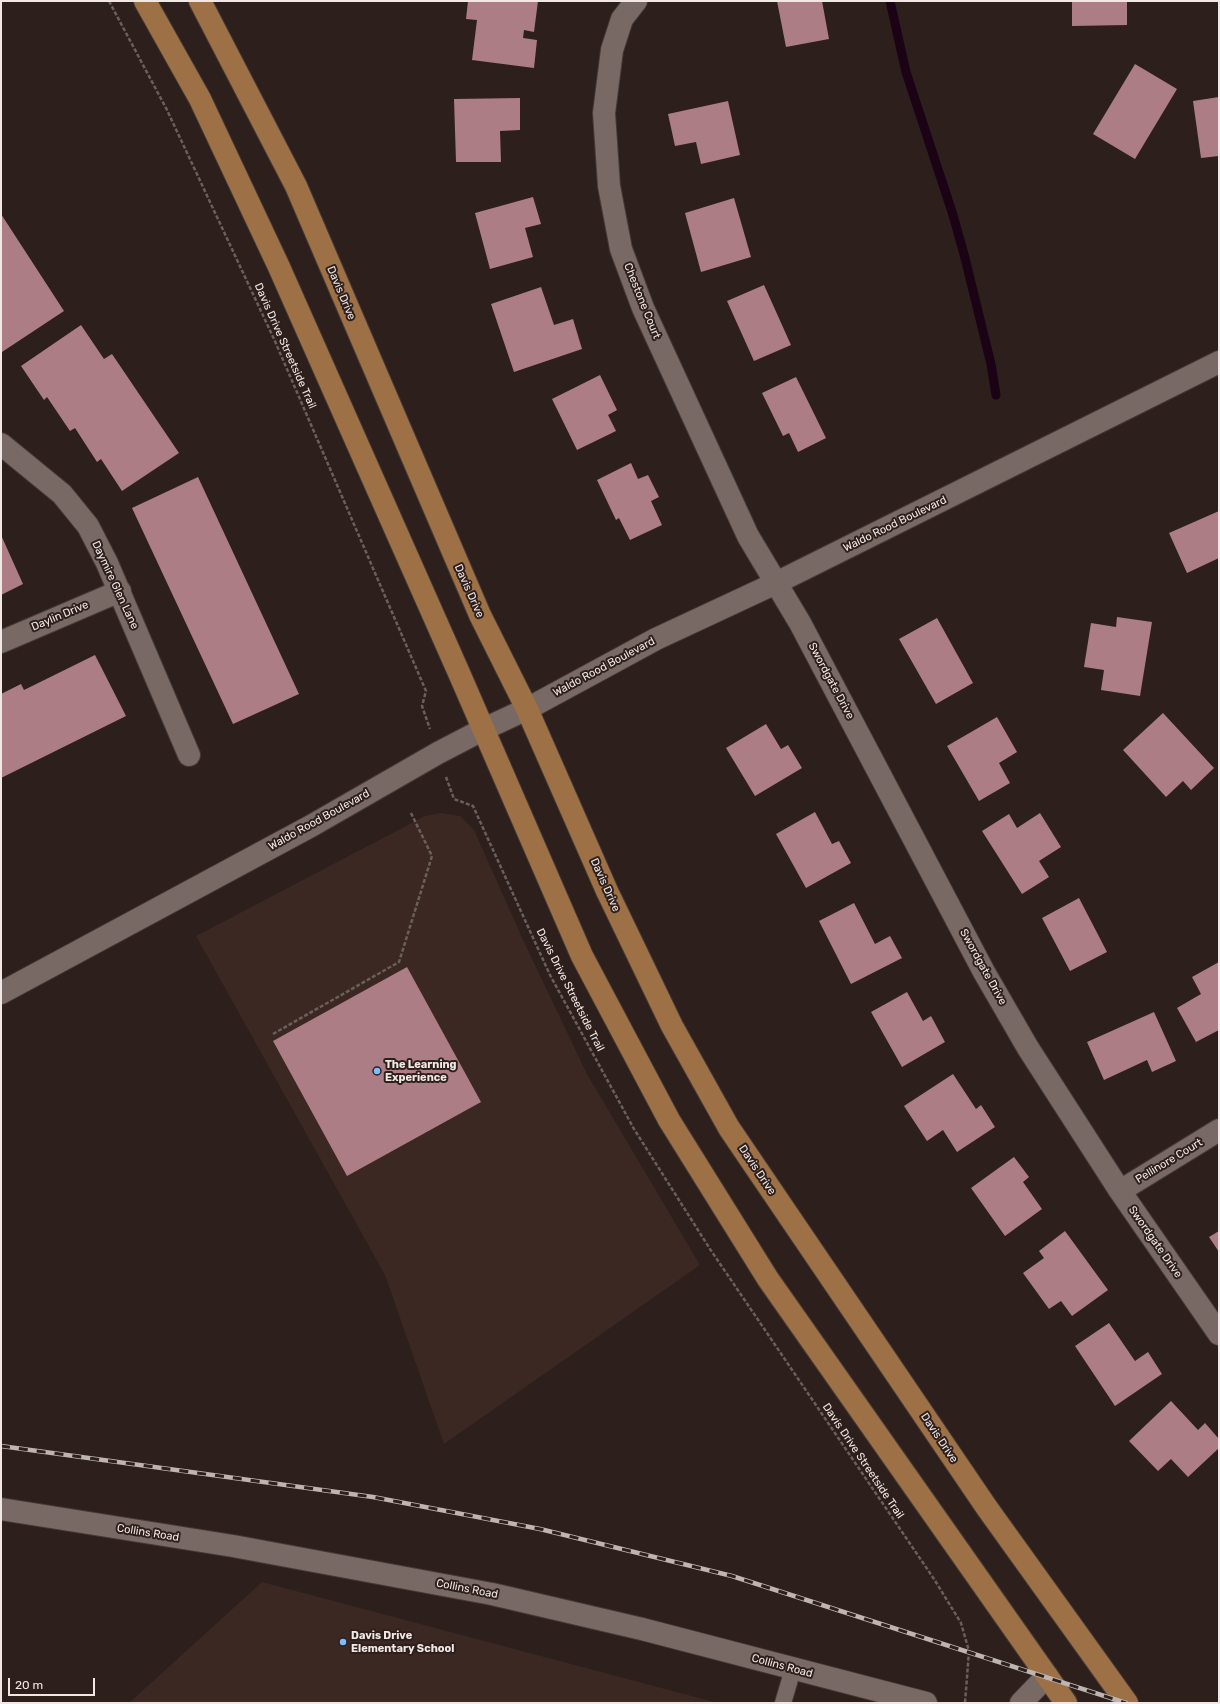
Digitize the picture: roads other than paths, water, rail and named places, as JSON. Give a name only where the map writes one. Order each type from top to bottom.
[{"type":"main road","points":[[145,1],[200,99],[279,267],[484,729],[582,956],[669,1120],[768,1279],[1066,1703]]},
{"type":"main road","name":"Davis Drive","points":[[200,1],[296,186],[480,615],[527,709],[610,898],[672,1026],[729,1128],[987,1508],[1127,1703]]},
{"type":"street","name":"Chestone Court","points":[[636,1],[622,19],[612,50],[604,113],[609,186],[621,249],[643,308],[748,536],[776,583]]},
{"type":"street","name":"Waldo Rood Boulevard","points":[[1,993],[311,826],[484,729],[527,709],[656,639],[776,583],[1219,362]]},
{"type":"street","name":"Daymire Glen Lane","points":[[1,444],[62,494],[88,526],[120,591],[189,755]]},
{"type":"street","name":"Swordgate Drive","points":[[776,583],[800,623],[984,972],[1028,1048],[1120,1191],[1219,1334]]},
{"type":"street","name":"Daylin Drive","points":[[1,642],[120,591]]},
{"type":"street","name":"Pellinore Court","points":[[1120,1191],[1219,1130]]},
{"type":"street","name":"Collins Road","points":[[1,1509],[233,1546],[492,1594],[642,1629],[926,1703]]},
{"type":"street","points":[[1021,1703],[1046,1676]]},
{"type":"lane","points":[[783,1703],[793,1669]]},
{"type":"waterway","points":[[890,1],[906,72],[953,215],[965,258],[991,364],[996,395]]},
{"type":"railway","points":[[1,1446],[373,1497],[540,1529],[732,1576],[1126,1703]]},
{"type":"place","name":"The Learning Experience","points":[[377,1071]]},
{"type":"place","name":"Davis Drive Elementary School","points":[[343,1642]]}]
